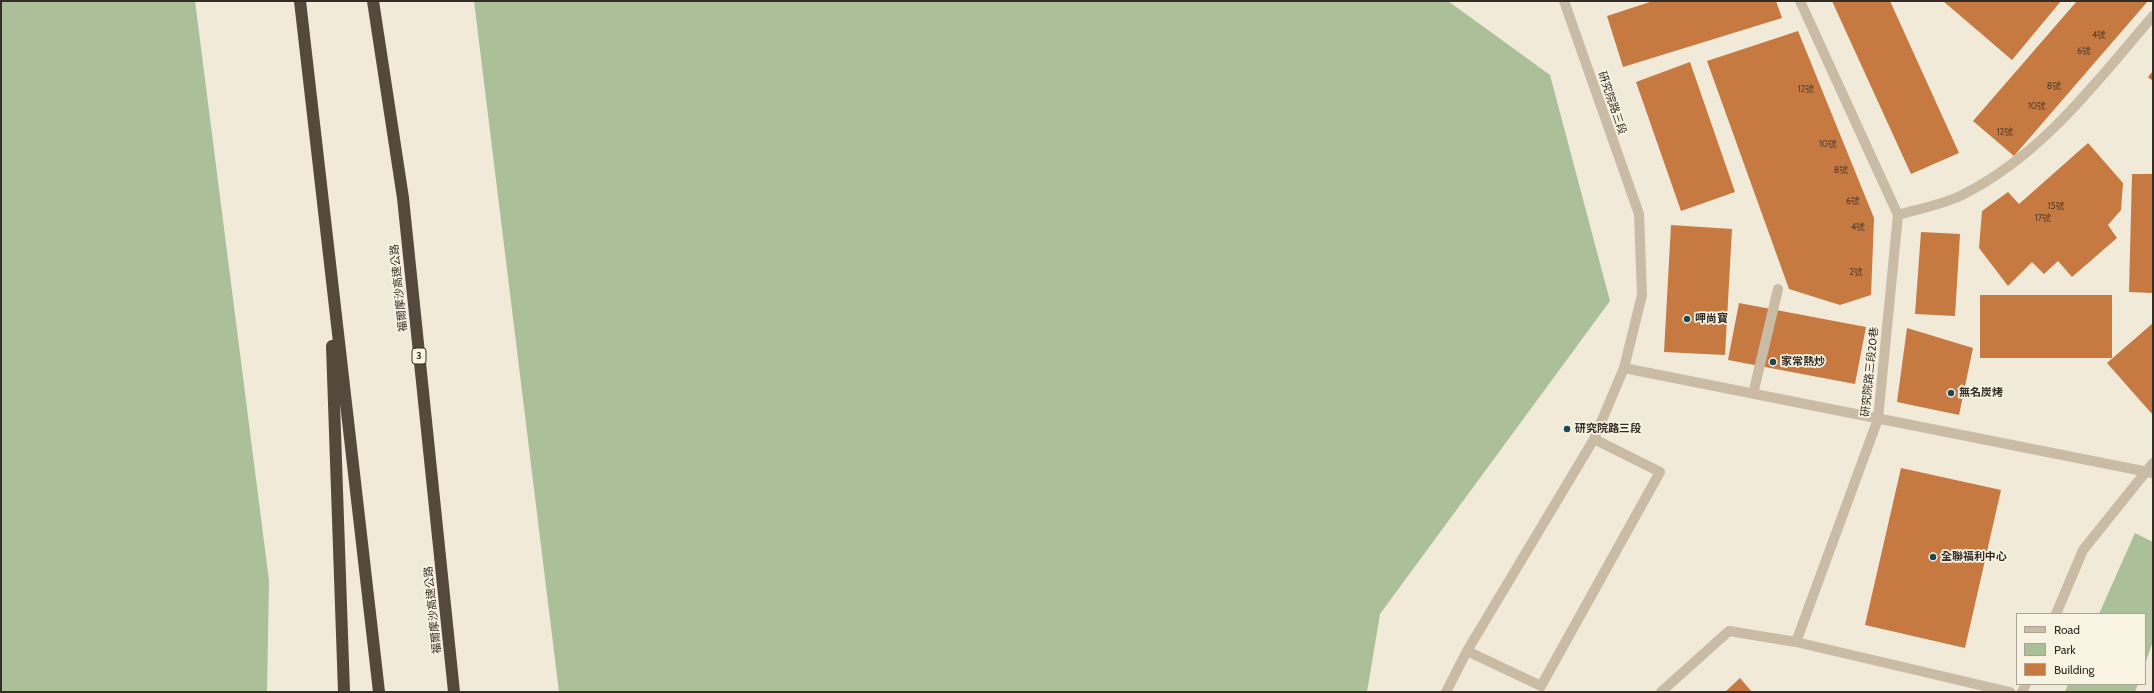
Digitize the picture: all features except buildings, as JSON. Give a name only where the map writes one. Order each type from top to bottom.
[{"type":"highway","points":[[300,1],[379,692]]},
{"type":"highway","name":"福爾摩沙高速公路","points":[[373,1],[403,198],[454,692]]},
{"type":"highway","points":[[329,259],[344,692]]},
{"type":"street","name":"研究院路三段","points":[[1446,692],[1467,651],[1594,439],[1624,368],[1642,295],[1639,214],[1564,1]]},
{"type":"street","points":[[1800,1],[1898,215],[1964,195],[2026,155],[2061,122],[2153,16]]},
{"type":"street","name":"研究院路三段20巷","points":[[1796,642],[1878,419],[1898,215]]},
{"type":"street","points":[[1753,394],[1778,289]]},
{"type":"street","points":[[1624,368],[2150,472]]},
{"type":"street","points":[[1467,651],[1541,686],[1660,472],[1594,439]]},
{"type":"street","points":[[2056,613],[2083,550],[2150,472],[2153,463]]},
{"type":"street","points":[[1661,692],[1729,631],[1796,642],[2010,692]]},
{"type":"green space","points":[[1,1],[195,1],[269,581],[267,692],[1,692]]},
{"type":"green space","points":[[474,1],[1448,1],[1550,75],[1610,301],[1380,614],[1367,692],[559,692]]},
{"type":"green space","points":[[2135,533],[2153,542],[2153,641],[2146,661],[2146,613],[2099,613]]},
{"type":"green space","points":[[2068,685],[2138,685],[2135,692],[2065,692]]},
{"type":"place","name":"呷尚寶","points":[[1687,319]]},
{"type":"place","name":"家常熱炒","points":[[1773,362]]},
{"type":"place","name":"無名炭烤","points":[[1951,393]]},
{"type":"place","name":"研究院路三段","points":[[1567,429]]},
{"type":"place","name":"全聯福利中心","points":[[1933,557]]}]
